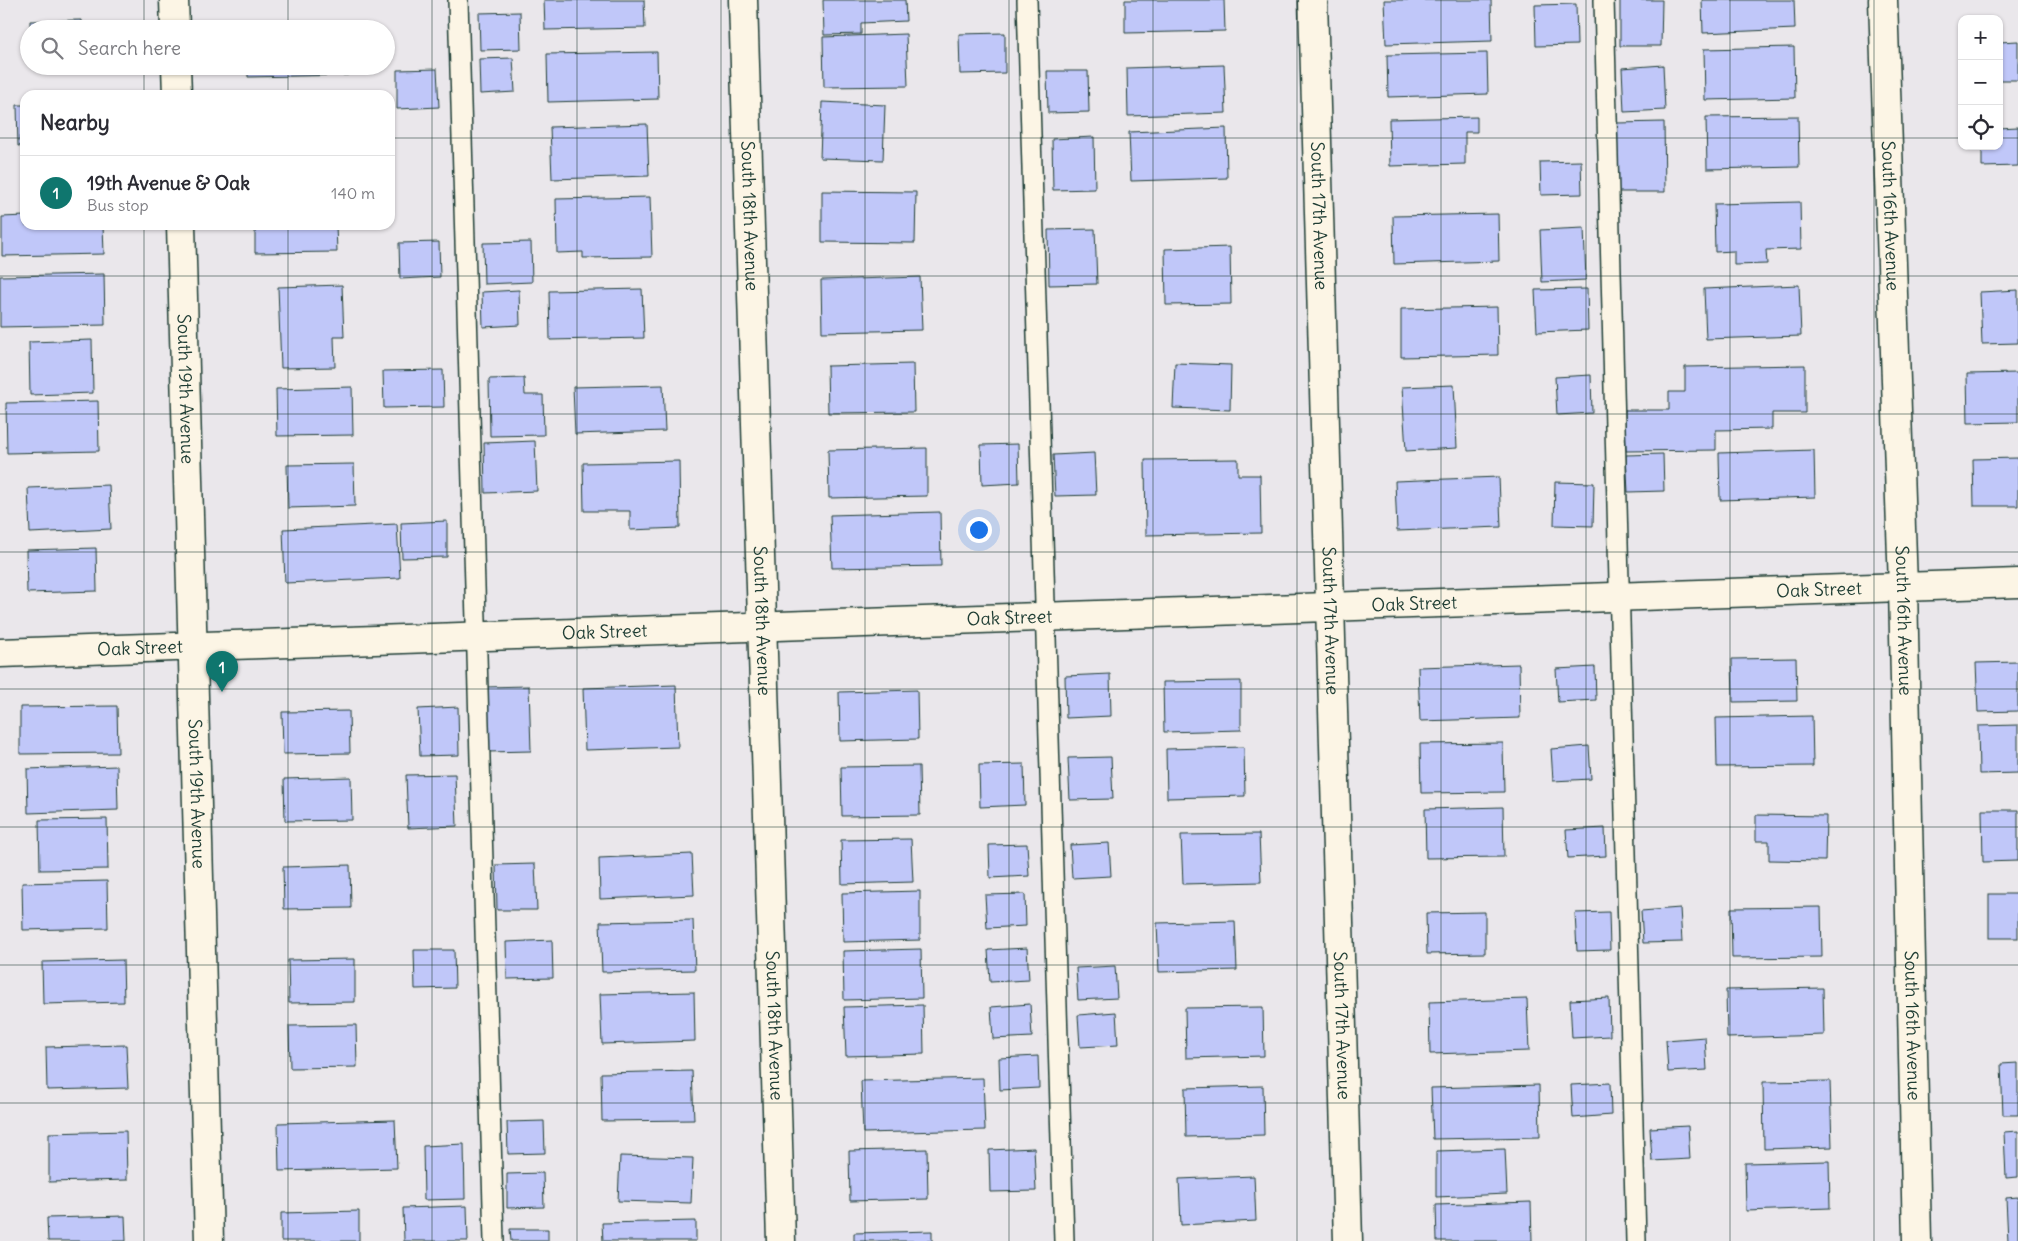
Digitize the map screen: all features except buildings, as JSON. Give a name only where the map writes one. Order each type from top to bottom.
[{"type":"street","points":[[174,0],[175,20]]},
{"type":"street","name":"South 18th Avenue","points":[[742,0],[781,1241]]},
{"type":"street","name":"South 17th Avenue","points":[[1313,0],[1348,1241]]},
{"type":"street","name":"South 16th Avenue","points":[[1883,0],[1903,587],[1917,1241]]},
{"type":"street","points":[[176,75],[177,90]]},
{"type":"street","name":"South 19th Avenue","points":[[181,230],[209,1241]]},
{"type":"street","name":"Oak Street","points":[[0,653],[2018,583]]},
{"type":"lane","points":[[458,0],[494,1241]]},
{"type":"lane","points":[[1027,0],[1064,1241]]},
{"type":"lane","points":[[1604,0],[1636,1241]]},
{"type":"place","name":"19th Avenue & Oak","points":[[222,692]]}]
